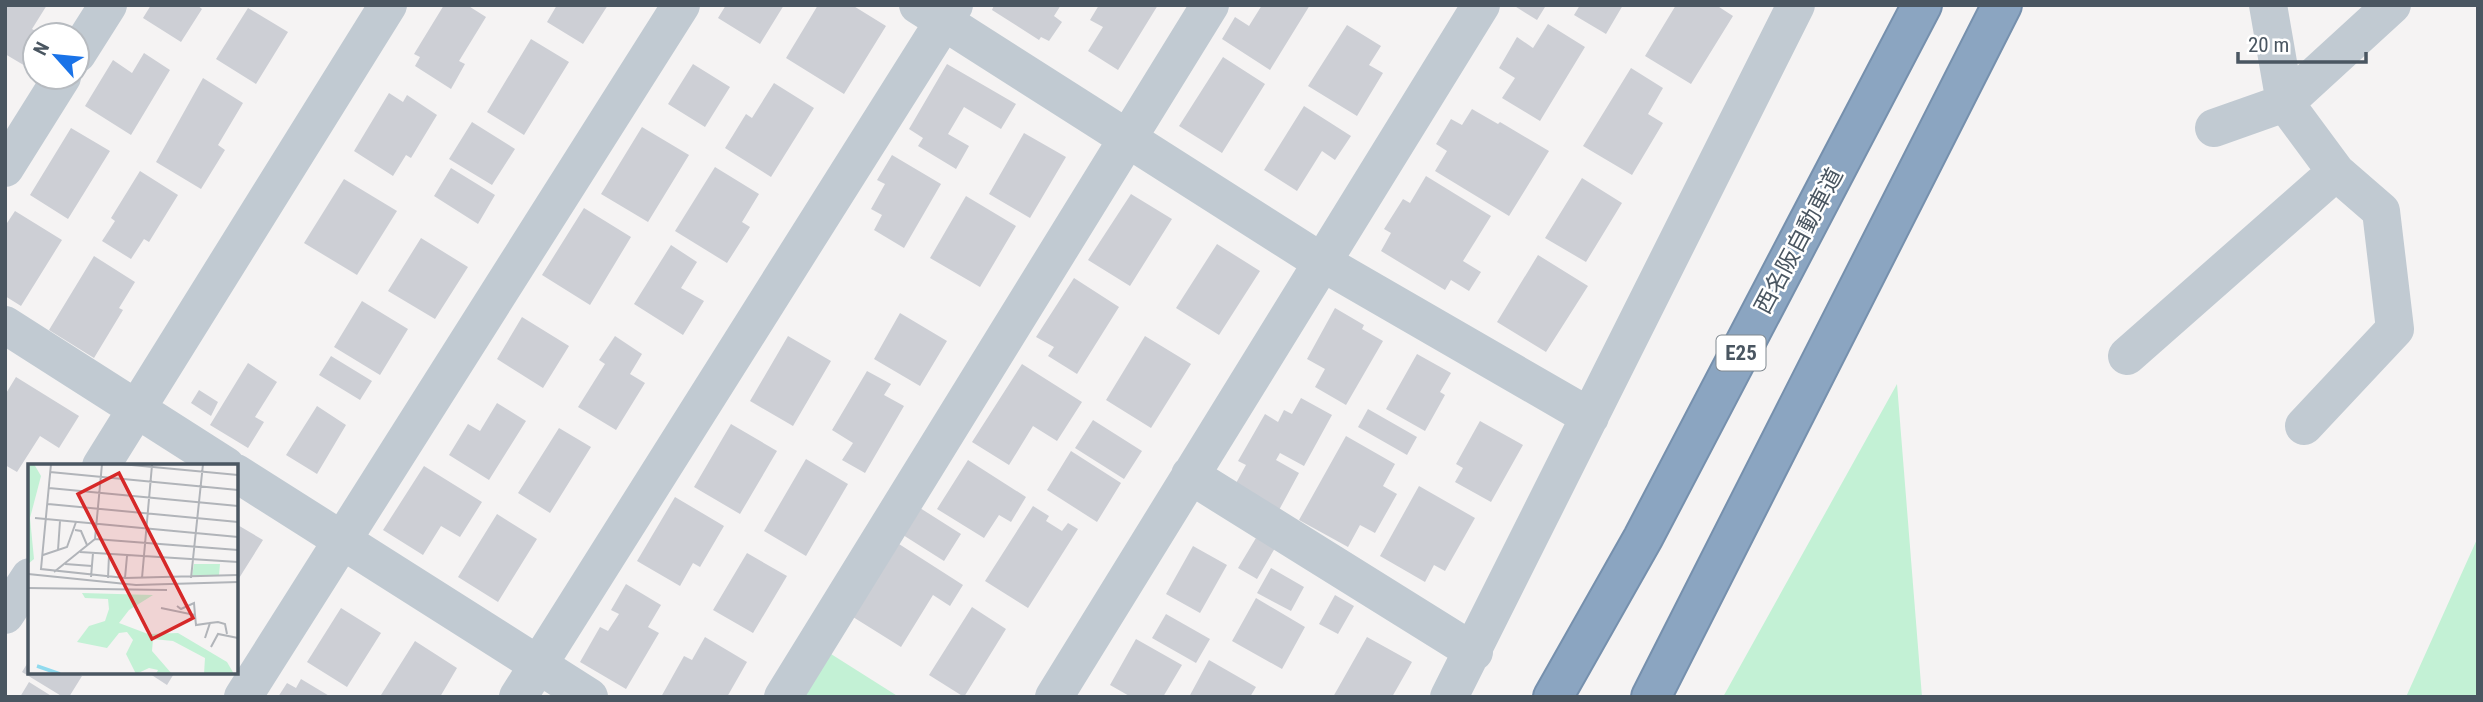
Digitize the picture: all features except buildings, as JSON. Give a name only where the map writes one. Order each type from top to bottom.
[{"type":"highway","name":"西名阪自動車道","points":[[1553,697],[1643,538],[1922,5]]},
{"type":"highway","points":[[1651,697],[2002,5]]},
{"type":"street","points":[[91,31],[107,5]]},
{"type":"street","points":[[102,464],[388,5]]},
{"type":"street","points":[[243,697],[681,5]]},
{"type":"street","points":[[783,697],[1210,5]]},
{"type":"street","points":[[1054,697],[1320,261],[1482,5]]},
{"type":"street","points":[[1449,697],[1474,652],[1796,5]]},
{"type":"street","points":[[2268,5],[2285,103],[2336,172],[2381,211],[2395,329],[2304,426]]},
{"type":"street","points":[[2214,128],[2285,103],[2392,5]]},
{"type":"street","points":[[518,697],[939,11],[1320,261],[1590,418]]},
{"type":"street","points":[[5,168],[53,91]]},
{"type":"street","points":[[2127,356],[2336,172]]},
{"type":"street","points":[[5,325],[223,464]]},
{"type":"street","points":[[238,473],[589,697]]},
{"type":"street","points":[[1190,475],[1474,652]]},
{"type":"street","points":[[5,615],[28,580]]},
{"type":"green space","points":[[1897,384],[1922,697],[1723,697]]},
{"type":"green space","points":[[2478,537],[2478,697],[2406,697]]},
{"type":"green space","points":[[831,654],[899,697],[804,697]]}]
